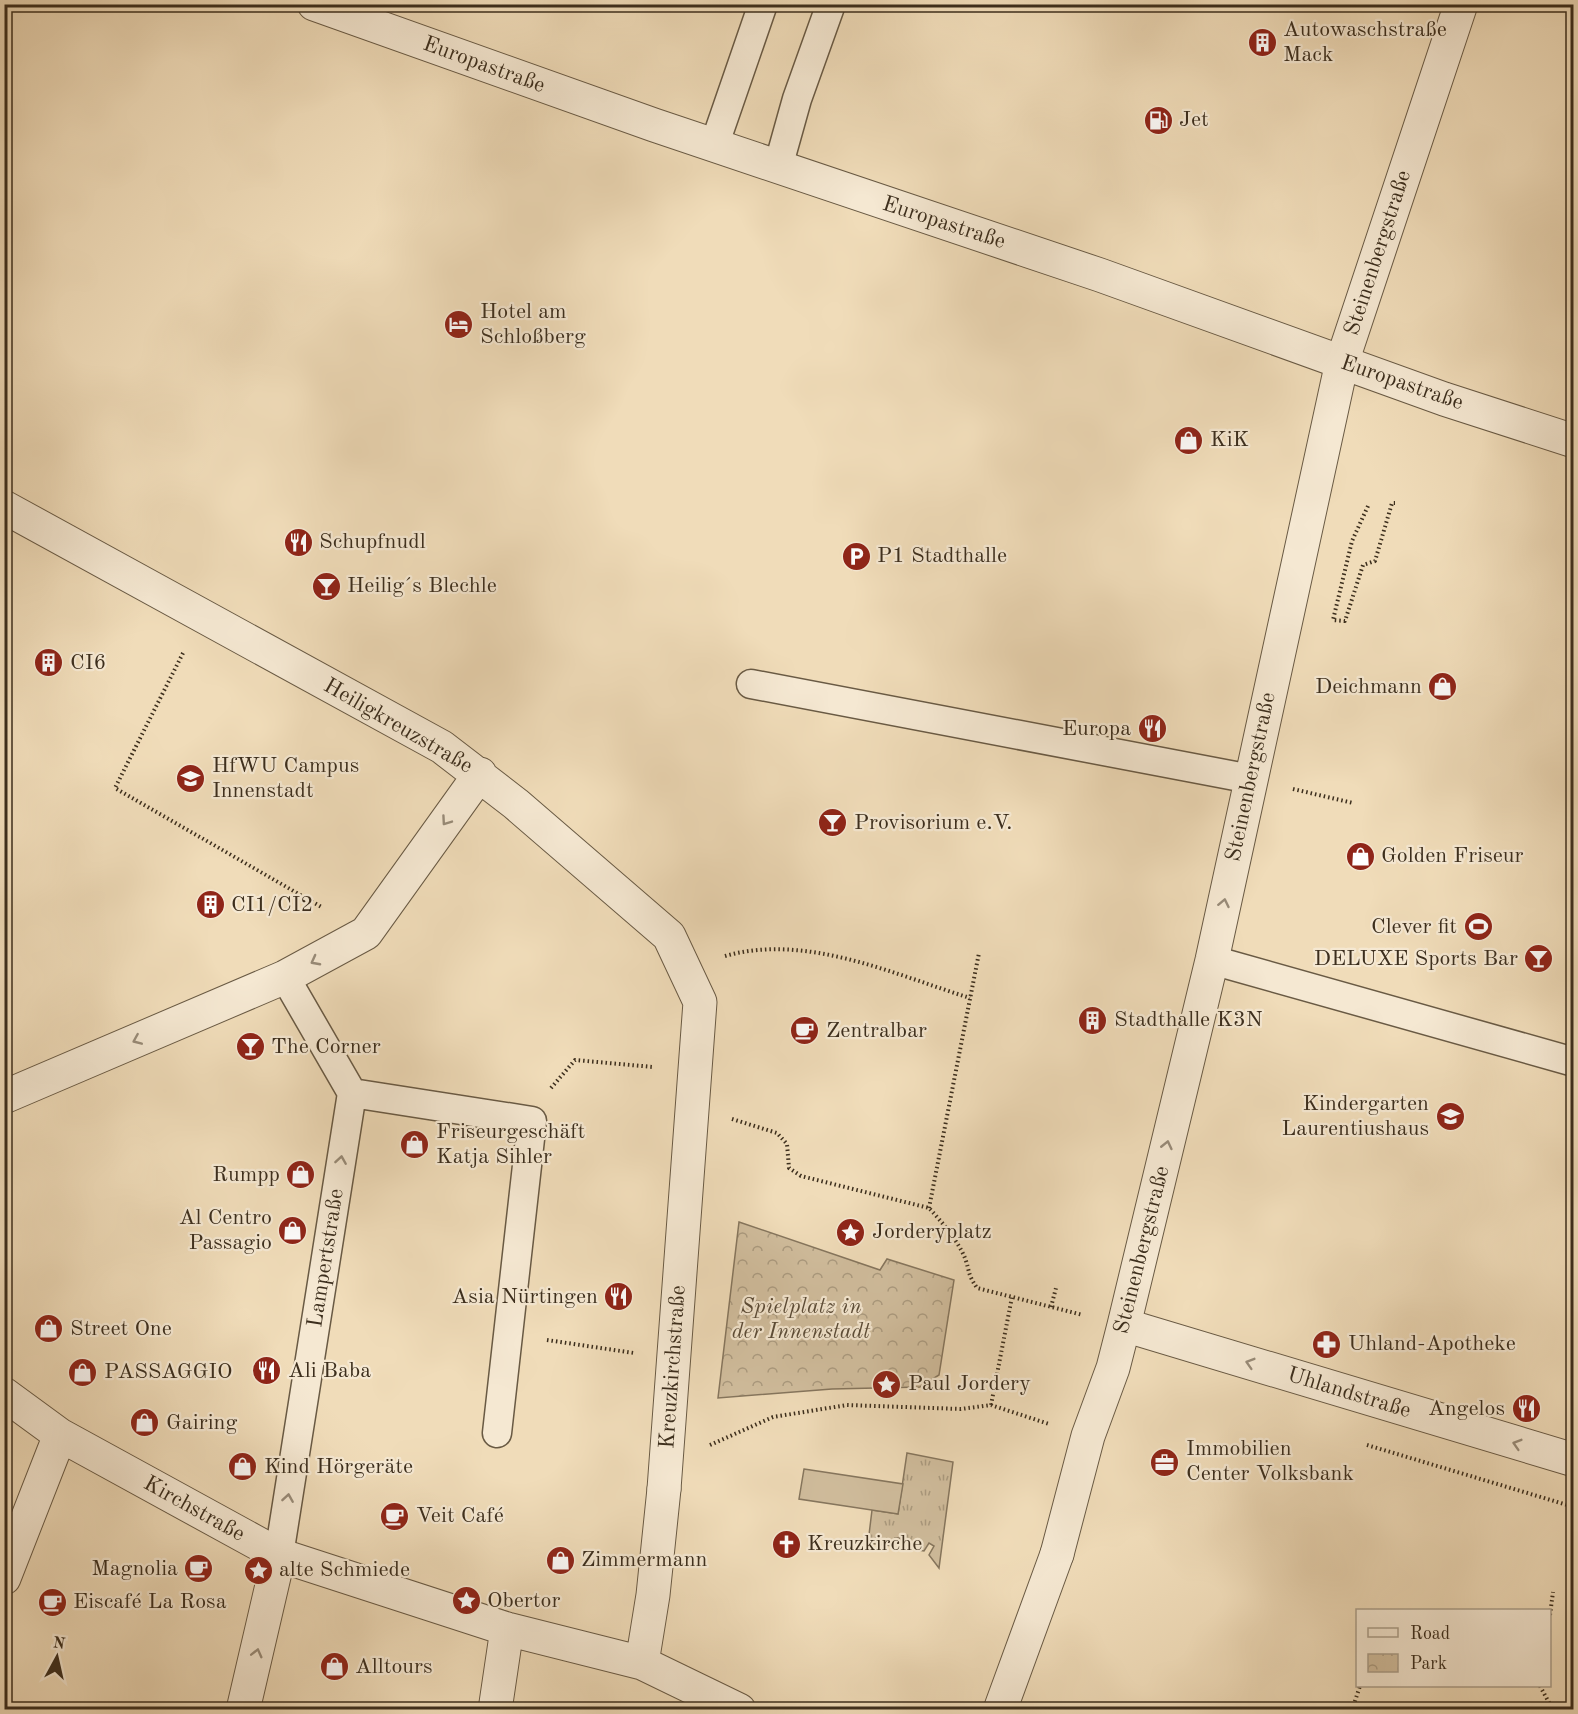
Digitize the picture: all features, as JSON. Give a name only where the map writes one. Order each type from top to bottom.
[{"type":"street","name":"Europastraße","points":[[314,4],[714,146],[1100,275],[1342,362],[1574,441]]},
{"type":"street","name":"Steinenbergstraße","points":[[1000,1710],[1057,1554],[1089,1436],[1113,1368],[1124,1325],[1212,960],[1342,362],[1461,4]]},
{"type":"street","name":"Heiligkreuzstraße","points":[[4,507],[442,747],[480,774],[669,936],[700,1002],[696,1071]]},
{"type":"street","points":[[4,1097],[285,977],[366,933],[480,774]]},
{"type":"street","name":"Kreuzkirchstraße","points":[[642,1663],[653,1595],[664,1489],[696,1071]]},
{"type":"street","name":"Uhlandstraße","points":[[1124,1325],[1574,1460]]},
{"type":"street","name":"Kirchstraße","points":[[4,1394],[60,1435],[279,1555],[507,1629],[642,1663],[739,1710]]},
{"type":"street","points":[[4,1578],[60,1435]]},
{"type":"street","points":[[243,1710],[279,1555]]},
{"type":"street","points":[[495,1710],[507,1629]]},
{"type":"lane","points":[[714,146],[763,4]]},
{"type":"lane","points":[[778,167],[797,99],[831,4]]},
{"type":"lane","points":[[751,684],[1251,779]]},
{"type":"lane","points":[[1212,960],[1574,1062]]},
{"type":"lane","points":[[285,977],[352,1093],[532,1121],[497,1433]]},
{"type":"lane","name":"Lampertstraße","points":[[279,1555],[352,1093]]},
{"type":"path","points":[[1368,506],[1352,541],[1333,620],[1345,621],[1363,565],[1376,561],[1392,503],[1395,503]]},
{"type":"path","points":[[202,615],[115,788],[366,933]]},
{"type":"path","points":[[1296,790],[1353,803]]},
{"type":"path","points":[[684,967],[739,952],[778,949],[834,956],[969,998]]},
{"type":"path","points":[[929,1208],[979,953]]},
{"type":"path","points":[[532,1121],[547,1093],[575,1060],[696,1071]]},
{"type":"path","points":[[693,1106],[777,1133],[787,1144],[789,1168],[801,1176],[929,1208],[940,1220],[965,1258],[967,1274],[977,1288],[1124,1325]]},
{"type":"path","points":[[1051,1307],[1056,1288]]},
{"type":"path","points":[[991,1405],[1012,1297]]},
{"type":"path","points":[[508,1334],[674,1358]]},
{"type":"path","points":[[664,1489],[712,1443],[772,1417],[847,1405],[961,1409],[991,1405],[1089,1436]]},
{"type":"path","points":[[1571,1518],[1574,1507]]},
{"type":"path","points":[[1551,1609],[1552,1592]]},
{"type":"path","points":[[1352,1710],[1360,1687]]},
{"type":"path","points":[[1541,1687],[1553,1710]]},
{"type":"green space","name":"Spielplatz in der Innenstadt","points":[[739,1222],[880,1270],[887,1259],[954,1280],[939,1375],[920,1387],[832,1389],[718,1398]]},
{"type":"green space","points":[[907,1453],[953,1462],[939,1568],[929,1555],[934,1546],[929,1543],[924,1551],[899,1547],[900,1538],[895,1538],[893,1546],[868,1543],[872,1510],[898,1514]]},
{"type":"green space","points":[[804,1469],[903,1484],[898,1514],[799,1499]]},
{"type":"place","name":"Autowaschstraße Mack","points":[[1262,43]]},
{"type":"place","name":"Jet","points":[[1158,120]]},
{"type":"place","name":"Hotel am Schloßberg","points":[[459,325]]},
{"type":"place","name":"KiK","points":[[1189,440]]},
{"type":"place","name":"Schupfnudl","points":[[298,542]]},
{"type":"place","name":"P1 Stadthalle","points":[[856,556]]},
{"type":"place","name":"Heilig´s Blechle","points":[[326,586]]},
{"type":"place","name":"CI6","points":[[49,663]]},
{"type":"place","name":"Deichmann","points":[[1443,687]]},
{"type":"place","name":"Europa","points":[[1152,729]]},
{"type":"place","name":"HfWU Campus Innenstadt","points":[[191,779]]},
{"type":"place","name":"Provisorium e.V.","points":[[833,823]]},
{"type":"place","name":"Golden Friseur","points":[[1360,856]]},
{"type":"place","name":"CI1/CI2","points":[[210,905]]},
{"type":"place","name":"Clever fit","points":[[1478,927]]},
{"type":"place","name":"DELUXE Sports Bar","points":[[1539,959]]},
{"type":"place","name":"Stadthalle K3N","points":[[1093,1020]]},
{"type":"place","name":"Zentralbar","points":[[805,1031]]},
{"type":"place","name":"The Corner","points":[[250,1047]]},
{"type":"place","name":"Kindergarten Laurentiushaus","points":[[1450,1117]]},
{"type":"place","name":"Friseurgeschäft Katja Sihler","points":[[415,1145]]},
{"type":"place","name":"Rumpp","points":[[301,1175]]},
{"type":"place","name":"Al Centro Passagio","points":[[293,1231]]},
{"type":"place","name":"Jorderyplatz","points":[[851,1232]]},
{"type":"place","name":"Asia Nürtingen","points":[[619,1297]]},
{"type":"place","name":"Street One","points":[[49,1329]]},
{"type":"place","name":"Uhland-Apotheke","points":[[1327,1344]]},
{"type":"place","name":"Ali Baba","points":[[267,1371]]},
{"type":"place","name":"PASSAGGIO","points":[[83,1372]]},
{"type":"place","name":"Paul Jordery","points":[[887,1384]]},
{"type":"place","name":"Angelos","points":[[1526,1409]]},
{"type":"place","name":"Gairing","points":[[145,1423]]},
{"type":"place","name":"Immobilien Center Volksbank","points":[[1165,1462]]},
{"type":"place","name":"Kind Hörgeräte","points":[[243,1467]]},
{"type":"place","name":"Veit Café","points":[[395,1516]]},
{"type":"place","name":"Kreuzkirche","points":[[786,1544]]},
{"type":"place","name":"Zimmermann","points":[[560,1560]]},
{"type":"place","name":"Magnolia","points":[[199,1569]]},
{"type":"place","name":"alte Schmiede","points":[[258,1570]]},
{"type":"place","name":"Obertor","points":[[466,1601]]},
{"type":"place","name":"Eiscafé La Rosa","points":[[52,1602]]},
{"type":"place","name":"Alltours","points":[[334,1667]]}]
